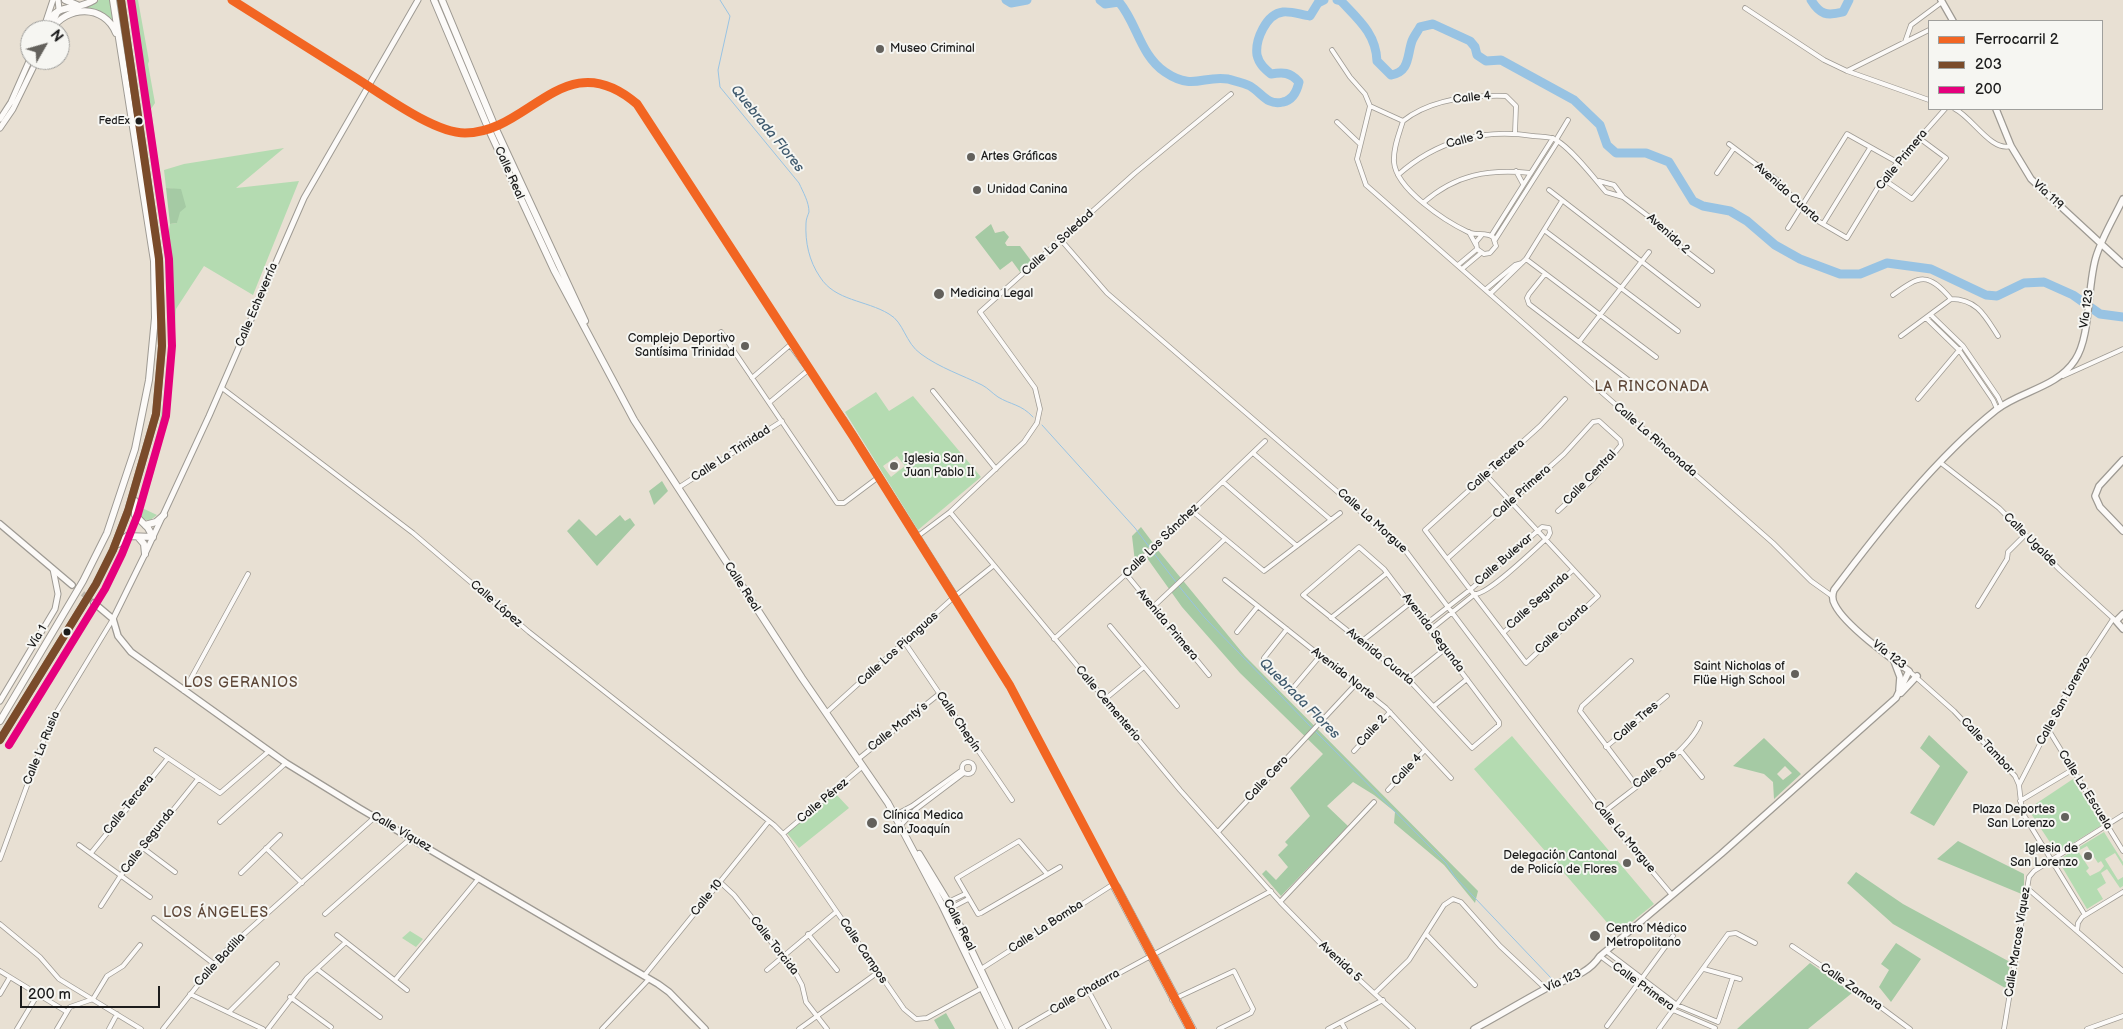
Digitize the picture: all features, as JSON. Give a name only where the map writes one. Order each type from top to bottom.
[{"type":"main road","points":[[50,20],[59,9],[58,0]]},
{"type":"main road","points":[[65,0],[81,9],[99,15],[111,24],[116,34],[124,76]]},
{"type":"main road","points":[[58,20],[94,0]]},
{"type":"main road","points":[[0,721],[84,581],[107,533],[136,449],[144,413],[154,342],[155,279],[150,232],[113,0]]},
{"type":"main road","points":[[121,0],[156,232],[161,287],[160,385],[134,507],[137,519],[145,525],[153,537]]},
{"type":"main road","points":[[125,0],[132,77]]},
{"type":"main road","points":[[436,0],[474,76]]},
{"type":"main road","name":"Calle Real","points":[[436,0],[490,130],[554,270],[634,420],[895,816],[998,1021],[1004,1029]]},
{"type":"main road","name":"Calle Real","points":[[442,0],[495,127],[554,250],[592,341]]},
{"type":"main road","points":[[1942,1],[1952,20]]},
{"type":"main road","points":[[59,9],[81,9]]},
{"type":"main road","name":"Vía 119","points":[[1996,110],[2011,146],[2031,179],[2123,264]]},
{"type":"main road","name":"Vía 123","points":[[1474,1029],[1594,965],[1600,956],[1896,698],[1909,671],[1839,611],[1832,596],[1834,590],[1941,463],[1999,408],[2054,380],[2070,366],[2079,353],[2096,257],[2123,199]]},
{"type":"main road","points":[[554,250],[554,270],[570,286]]},
{"type":"main road","points":[[114,550],[146,453]]},
{"type":"main road","points":[[2123,460],[2099,486],[2095,496],[2100,507],[2123,531]]},
{"type":"main road","points":[[145,525],[156,522],[164,515]]},
{"type":"main road","points":[[0,524],[72,585]]},
{"type":"main road","points":[[0,740],[122,539],[138,536],[153,537]]},
{"type":"main road","points":[[138,536],[144,544],[146,554]]},
{"type":"main road","points":[[94,602],[113,619]]},
{"type":"main road","points":[[2123,614],[2114,620],[2123,629]]},
{"type":"main road","name":"Calle Víquez","points":[[113,619],[118,636],[131,652],[286,763],[647,977],[669,992],[701,1028]]},
{"type":"main road","points":[[1894,660],[1900,678],[1896,698]]},
{"type":"main road","points":[[1896,698],[1917,676]]},
{"type":"main road","name":"Calle Real","points":[[900,826],[950,905],[1009,1029]]},
{"type":"main road","points":[[963,948],[976,967],[981,969],[982,988],[986,989],[1000,1009]]},
{"type":"street","points":[[46,20],[52,0]]},
{"type":"street","name":"Calle Echeverría","points":[[113,619],[146,554],[222,388],[304,198],[418,0]]},
{"type":"street","points":[[1905,42],[1911,25],[1942,1]]},
{"type":"street","points":[[1745,8],[1824,60],[1847,71],[1928,100]]},
{"type":"street","points":[[54,20],[59,9]]},
{"type":"street","points":[[1847,71],[1928,30]]},
{"type":"street","points":[[1332,50],[1350,77],[1365,94],[1370,106],[1360,144],[1337,122]]},
{"type":"street","points":[[0,120],[11,102],[25,70]]},
{"type":"street","points":[[0,128],[13,109],[32,70]]},
{"type":"street","name":"Calle La Soledad","points":[[918,536],[950,512],[996,469],[1034,430],[1039,416],[1039,404],[1035,388],[980,312],[1177,137],[1232,94]]},
{"type":"street","name":"Calle 4","points":[[1403,120],[1425,106],[1451,100],[1506,96],[1516,106],[1515,133]]},
{"type":"street","points":[[1370,106],[1403,120],[1394,152],[1394,164],[1398,175],[1423,203],[1468,232],[1493,238]]},
{"type":"street","name":"Calle Primera","points":[[1847,238],[1883,179],[1943,110]]},
{"type":"street","points":[[1957,110],[1970,118],[1994,144],[2000,147],[2011,146]]},
{"type":"street","points":[[1493,238],[1548,146],[1555,140],[1568,120]]},
{"type":"street","name":"Calle 3","points":[[1398,175],[1421,157],[1456,140],[1488,134],[1515,133],[1555,140]]},
{"type":"street","points":[[1788,228],[1847,134],[1897,162]]},
{"type":"street","points":[[1541,137],[1548,146]]},
{"type":"street","points":[[1883,179],[1912,199],[1946,158],[1918,138]]},
{"type":"street","points":[[1493,238],[1553,149],[1555,140]]},
{"type":"street","name":"Avenida 2","points":[[1555,140],[1599,181],[1610,195],[1623,197]]},
{"type":"street","name":"Calle La Rinconada","points":[[1360,144],[1357,159],[1366,185],[1773,543],[1812,581],[1832,596]]},
{"type":"street","name":"Avenida Cuarta","points":[[1729,144],[1777,180],[1811,217],[1847,238]]},
{"type":"street","points":[[1717,173],[1734,148]]},
{"type":"street","points":[[1823,224],[1870,148]]},
{"type":"street","points":[[1553,149],[1564,149],[1570,153]]},
{"type":"street","points":[[1423,203],[1444,186],[1472,174],[1516,171],[1531,173]]},
{"type":"street","points":[[1516,171],[1524,185]]},
{"type":"street","name":"Avenida 2","points":[[1599,181],[1614,185],[1623,197],[1656,222],[1673,241],[1712,270]]},
{"type":"street","points":[[1549,190],[1698,304]]},
{"type":"street","points":[[1490,294],[1526,259],[1562,201]]},
{"type":"street","points":[[1544,230],[1678,331]]},
{"type":"street","points":[[1468,232],[1481,253],[1493,252],[1496,246],[1493,238]]},
{"type":"street","points":[[1458,264],[1477,247],[1481,236]]},
{"type":"street","name":"Calle La Morgue","points":[[1061,240],[1107,293],[1392,537],[1411,557],[1603,813],[1672,895]]},
{"type":"street","points":[[1579,342],[1649,252]]},
{"type":"street","points":[[1462,269],[1481,253]]},
{"type":"street","points":[[1526,259],[1656,357]]},
{"type":"street","points":[[1486,289],[1515,265],[1522,263]]},
{"type":"street","points":[[1545,274],[1528,294],[1527,301],[1631,382]]},
{"type":"street","points":[[1893,296],[1911,281],[1922,278],[1936,283],[1951,300]]},
{"type":"street","points":[[1901,336],[1951,300],[1963,299],[1977,306],[1998,336]]},
{"type":"street","points":[[1931,315],[1963,346],[1998,397],[1999,408]]},
{"type":"street","points":[[1926,318],[1959,350],[1999,408]]},
{"type":"street","points":[[721,332],[782,421]]},
{"type":"street","points":[[752,378],[790,345],[807,371],[830,398],[956,596]]},
{"type":"street","points":[[1918,400],[1963,346]]},
{"type":"street","points":[[2054,380],[2123,349]]},
{"type":"street","points":[[770,402],[807,371]]},
{"type":"street","name":"Calle López","points":[[222,388],[414,533],[529,632],[769,821]]},
{"type":"street","points":[[933,391],[996,469]]},
{"type":"street","name":"Calle Tercera","points":[[1447,559],[1424,530],[1540,426],[1565,399]]},
{"type":"street","name":"Calle La Trinidad","points":[[678,488],[782,421],[837,503],[844,503],[880,476]]},
{"type":"street","name":"Calle Primera","points":[[1447,559],[1564,454],[1594,422]]},
{"type":"street","name":"Calle Central","points":[[1558,511],[1593,479],[1621,445],[1620,440],[1601,422],[1594,422]]},
{"type":"street","name":"Calle Los Sánchez","points":[[1054,639],[1154,548],[1265,441]]},
{"type":"street","points":[[1253,452],[1331,520]]},
{"type":"street","name":"Calle Ugalde","points":[[1941,463],[1999,508],[2114,620]]},
{"type":"street","points":[[1486,475],[1573,570]]},
{"type":"street","points":[[1222,482],[1297,546]]},
{"type":"street","points":[[1192,511],[1264,571],[1340,513]]},
{"type":"street","name":"Calle Cementerio","points":[[950,512],[1104,700],[1271,891]]},
{"type":"street","name":"Calle Bulevar","points":[[1426,624],[1471,589],[1537,531],[1544,526],[1549,528],[1550,533],[1545,540],[1500,580],[1481,594],[1475,594],[1430,630]]},
{"type":"street","points":[[1978,606],[2007,559],[2008,552],[2025,535]]},
{"type":"street","points":[[1153,607],[1225,539]]},
{"type":"street","name":"Avenida Segunda","points":[[1303,594],[1361,547],[1387,572],[1500,724],[1471,748]]},
{"type":"street","points":[[1447,559],[1503,633]]},
{"type":"street","name":"Calle Los Pianguas","points":[[826,713],[956,596],[993,566]]},
{"type":"street","name":"Vía 1","points":[[0,701],[55,608],[58,594],[53,568]]},
{"type":"street","name":"Calle Cuarta","points":[[1503,633],[1526,663],[1598,596],[1573,570]]},
{"type":"street","name":"Calle Segunda","points":[[1503,633],[1573,570]]},
{"type":"street","points":[[1331,618],[1387,572]]},
{"type":"street","points":[[184,691],[248,574]]},
{"type":"street","name":"Avenida Primera","points":[[1126,574],[1209,675]]},
{"type":"street","name":"Avenida Norte","points":[[1225,580],[1390,712],[1451,778]]},
{"type":"street","name":"Avenida Cuarta","points":[[1303,594],[1408,679],[1471,748]]},
{"type":"street","points":[[1361,642],[1410,603]]},
{"type":"street","points":[[1237,632],[1258,606]]},
{"type":"street","name":"Calle La Rusia","points":[[0,858],[50,723],[113,619]]},
{"type":"street","name":"Calle San Lorenzo","points":[[2019,785],[2073,680],[2114,620]]},
{"type":"street","points":[[1110,626],[1177,706]]},
{"type":"street","points":[[1264,658],[1286,629]]},
{"type":"street","name":"Calle Chepín","points":[[905,643],[1012,800]]},
{"type":"street","points":[[1408,679],[1445,649]]},
{"type":"street","points":[[1293,688],[1320,656]]},
{"type":"street","points":[[1631,662],[1582,706],[1580,711],[1636,786]]},
{"type":"street","points":[[1104,700],[1144,667]]},
{"type":"street","name":"Calle Tambor","points":[[1909,671],[1917,676],[1954,711],[2006,766],[2019,785],[2022,812],[2086,915]]},
{"type":"street","points":[[1434,706],[1467,679]]},
{"type":"street","name":"Calle Cero","points":[[1218,832],[1356,684]]},
{"type":"street","name":"Calle Monty´s","points":[[857,760],[940,694]]},
{"type":"street","name":"Calle Tres","points":[[1606,747],[1667,696]]},
{"type":"street","name":"Calle 2","points":[[1354,751],[1390,712]]},
{"type":"street","name":"Calle Dos","points":[[1603,813],[1680,750],[1694,736],[1700,723]]},
{"type":"street","name":"Calle La Escuela","points":[[2048,729],[2123,851]]},
{"type":"street","points":[[156,750],[220,793],[269,751]]},
{"type":"street","name":"Calle 4","points":[[1388,790],[1426,750]]},
{"type":"street","points":[[1680,750],[1702,777]]},
{"type":"street","name":"Calle Tercera","points":[[91,853],[168,758]]},
{"type":"street","points":[[220,822],[286,763]]},
{"type":"street","name":"Calle Pérez","points":[[783,834],[862,767]]},
{"type":"street","points":[[2020,801],[2072,770]]},
{"type":"street","points":[[895,816],[914,808],[963,772]]},
{"type":"street","name":"Calle Segunda","points":[[101,906],[121,875],[198,778]]},
{"type":"street","points":[[1280,902],[1374,802]]},
{"type":"street","points":[[900,826],[914,808]]},
{"type":"street","name":"Calle Marcos Víquez","points":[[2004,1029],[2024,916],[2026,888],[2032,873],[2123,815]]},
{"type":"street","name":"Calle Badilla","points":[[163,1029],[214,964],[375,817]]},
{"type":"street","name":"Calle Campos","points":[[769,821],[783,834],[877,972],[907,1012],[919,1020],[933,1016],[982,988]]},
{"type":"street","name":"Calle 10","points":[[602,1029],[647,977],[769,821]]},
{"type":"street","points":[[241,873],[280,835]]},
{"type":"street","points":[[325,914],[411,838]]},
{"type":"street","points":[[1047,874],[1019,841],[959,875],[958,881],[975,911],[982,913],[1060,867]]},
{"type":"street","points":[[79,845],[150,897]]},
{"type":"street","points":[[143,848],[175,872]]},
{"type":"street","points":[[266,848],[302,883]]},
{"type":"street","points":[[395,980],[478,878]]},
{"type":"street","name":"Calle Torcida","points":[[720,882],[734,896],[799,979],[806,1002],[827,1029]]},
{"type":"street","points":[[1112,885],[1118,886],[1172,1000],[1188,1029]]},
{"type":"street","points":[[1112,885],[1194,1029]]},
{"type":"street","name":"Calle La Bomba","points":[[981,969],[1112,885]]},
{"type":"street","points":[[2026,888],[2123,971]]},
{"type":"street","name":"Avenida 5","points":[[1271,891],[1327,950],[1413,1029]]},
{"type":"street","name":"Calle Chatarra","points":[[1021,1029],[1088,990],[1271,891]]},
{"type":"street","points":[[2077,931],[2078,922],[2086,915],[2123,892]]},
{"type":"street","points":[[950,905],[965,894]]},
{"type":"street","points":[[950,905],[968,899]]},
{"type":"street","points":[[1375,993],[1409,960],[1446,902],[1451,899],[1459,900],[1500,946],[1546,989]]},
{"type":"street","points":[[767,970],[836,912]]},
{"type":"street","points":[[154,918],[214,964]]},
{"type":"street","points":[[0,924],[40,957],[59,978],[141,1029]]},
{"type":"street","points":[[1659,1029],[1730,932],[1736,933],[1755,943]]},
{"type":"street","points":[[808,934],[836,970]]},
{"type":"street","points":[[1426,934],[1475,985]]},
{"type":"street","points":[[337,935],[407,990]]},
{"type":"street","points":[[1607,1026],[1673,936]]},
{"type":"street","points":[[268,1029],[290,998],[346,942]]},
{"type":"street","points":[[57,1029],[72,1006],[93,999],[107,976],[123,966],[140,945]]},
{"type":"street","name":"Calle Zamora","points":[[1792,946],[1863,994],[1910,1029]]},
{"type":"street","name":"Calle Primera","points":[[1606,951],[1677,1005],[1718,1022]]},
{"type":"street","name":"Calle Primera","points":[[1600,956],[1673,1010],[1715,1029]]},
{"type":"street","points":[[229,1012],[277,964]]},
{"type":"street","points":[[317,969],[380,1017]]},
{"type":"street","points":[[1704,969],[1740,979]]},
{"type":"street","points":[[0,971],[67,1012]]},
{"type":"street","points":[[1172,1000],[1234,971],[1253,1009],[1251,1013],[1219,1029]]},
{"type":"street","points":[[799,1029],[877,972]]},
{"type":"street","points":[[0,994],[10,977]]},
{"type":"street","points":[[1715,1029],[1733,977]]},
{"type":"street","points":[[1088,990],[1109,1029]]},
{"type":"street","points":[[16,1029],[38,994]]},
{"type":"street","points":[[190,994],[263,1029]]},
{"type":"street","points":[[290,998],[331,1027]]},
{"type":"street","points":[[1328,1029],[1383,1000]]},
{"type":"street","points":[[109,1029],[117,1014]]},
{"type":"street","points":[[2087,1029],[2123,1016]]},
{"type":"street","points":[[1341,1022],[1345,1029]]},
{"type":"street","points":[[609,1023],[614,1029]]},
{"type":"green space","points":[[99,0],[112,0],[116,25],[110,19],[74,10],[92,5]]},
{"type":"green space","points":[[130,0],[138,0],[149,61],[155,103],[151,109],[168,235],[170,224],[177,223],[181,190],[166,188],[164,170],[184,164],[284,148],[236,188],[299,181],[253,295],[204,266],[176,309],[173,370],[164,431],[153,475],[142,508],[157,515],[149,521],[141,518],[136,511],[149,472],[164,395],[169,332],[168,295],[162,223],[139,78],[142,78]]},
{"type":"green space","points":[[166,188],[181,189],[186,207],[180,212],[177,223],[170,224]]},
{"type":"green space","points":[[991,224],[995,233],[1004,231],[1009,237],[1005,243],[1007,246],[1020,246],[1032,262],[1020,272],[1012,261],[1000,270],[975,237]]},
{"type":"green space","points":[[876,392],[889,411],[913,396],[981,477],[918,530],[845,412]],"holes":[[[897,456],[905,466],[891,477],[883,466]]]},
{"type":"green space","points":[[662,481],[668,491],[654,505],[649,491]]},
{"type":"green space","points":[[620,515],[625,521],[630,518],[635,525],[597,566],[567,531],[579,519],[596,536]]},
{"type":"green space","points":[[1141,527],[1153,543],[1135,562],[1132,536]]},
{"type":"green space","points":[[1157,549],[1245,656],[1478,891],[1475,903],[1444,865],[1394,823],[1395,812],[1374,795],[1353,782],[1327,806],[1348,826],[1281,896],[1262,874],[1266,870],[1276,880],[1288,867],[1278,855],[1288,845],[1285,842],[1310,816],[1290,788],[1323,754],[1240,673],[1182,607],[1147,558]]},
{"type":"green space","points":[[1929,735],[1968,772],[1934,826],[1910,813],[1940,766],[1920,748]]},
{"type":"green space","points":[[1512,736],[1654,904],[1617,934],[1474,769]]},
{"type":"green space","points":[[1764,738],[1801,774],[1774,799],[1773,782],[1764,774],[1733,766]],"holes":[[[1785,766],[1792,773],[1783,780],[1777,774]]]},
{"type":"green space","name":"Plaza Deportes San Lorenzo","points":[[2073,779],[2102,825],[2057,853],[2028,809]]},
{"type":"green space","points":[[835,793],[849,808],[799,848],[787,833]]},
{"type":"green space","points":[[2104,832],[2123,862],[2123,866],[2115,853],[2105,859],[2118,880],[2123,877],[2123,886],[2120,888],[2107,869],[2101,873],[2106,883],[2097,889],[2103,899],[2087,909],[2058,860]],"holes":[[[2087,846],[2098,863],[2101,861],[2104,866],[2100,871],[2090,876],[2086,871],[2089,868],[2078,851]]]},
{"type":"green space","points":[[1958,841],[2024,874],[2024,895],[1937,859]]},
{"type":"green space","points":[[1856,872],[1903,904],[2010,962],[2007,989],[1893,924],[1847,883]]},
{"type":"green space","points":[[410,931],[423,939],[416,947],[402,938]]},
{"type":"green space","points":[[1896,943],[1921,959],[1891,1002],[1879,987],[1889,970],[1881,964]]},
{"type":"green space","points":[[1810,963],[1852,993],[1808,1029],[1737,1029]]},
{"type":"green space","points":[[946,1013],[955,1029],[939,1029],[934,1020]]},
{"type":"waterway","name":"Quebrada Flores","points":[[720,0],[730,16],[718,70],[720,87],[799,183],[809,208],[806,222],[807,244],[813,264],[826,285],[842,296],[889,314],[898,322],[911,344],[921,354],[943,367],[982,385],[998,397],[1020,407],[1033,417]]},
{"type":"waterway","points":[[1006,0],[1011,3],[1027,0]]},
{"type":"waterway","points":[[1100,0],[1105,4],[1119,2],[1150,57],[1165,72],[1175,78],[1191,82],[1219,78],[1228,79],[1250,86],[1269,101],[1277,103],[1292,97],[1296,92],[1299,82],[1293,76],[1279,73],[1271,74],[1264,68],[1257,55],[1260,35],[1271,17],[1283,12],[1310,16],[1318,3],[1324,0]]},
{"type":"waterway","points":[[1337,0],[1341,1],[1365,28],[1376,51],[1377,61],[1391,75],[1405,67],[1412,41],[1420,27],[1433,24],[1470,41],[1475,47],[1477,55],[1486,61],[1501,60],[1574,100],[1600,125],[1607,145],[1616,153],[1646,153],[1669,162],[1693,201],[1703,206],[1730,211],[1747,221],[1775,245],[1800,259],[1840,274],[1860,274],[1887,263],[1931,269],[1986,295],[1997,296],[2024,283],[2044,282],[2073,295],[2100,314],[2123,317]]},
{"type":"waterway","points":[[1811,0],[1818,9],[1828,14],[1843,12],[1849,0]]},
{"type":"waterway","name":"Quebrada Flores","points":[[1042,425],[1135,528],[1150,548]]},
{"type":"waterway","name":"Quebrada Flores","points":[[1152,551],[1176,582]]},
{"type":"waterway","name":"Quebrada Flores","points":[[1178,585],[1205,618],[1312,728]]},
{"type":"waterway","name":"Quebrada Flores","points":[[1315,731],[1446,863],[1455,877],[1551,978]]},
{"type":"tunnel","points":[[76,588],[94,603]]},
{"type":"rail line","name":"2","points":[[232,0],[406,110],[422,119],[452,131],[465,133],[488,129],[509,120],[548,95],[568,86],[589,82],[612,87],[637,104],[853,436],[1010,686],[1191,1029]]},
{"type":"transit line","name":"203","points":[[0,740],[96,584],[113,550],[128,511],[156,414],[162,346],[159,259],[121,0]]},
{"type":"transit line","name":"200","points":[[9,745],[105,589],[122,554],[138,514],[166,416],[172,346],[169,259],[131,0]]},
{"type":"place","name":"Museo Criminal","points":[[880,49]]},
{"type":"place","name":"FedEx","points":[[139,121]]},
{"type":"place","name":"Artes Gráficas","points":[[971,157]]},
{"type":"place","name":"Unidad Canina","points":[[977,190]]},
{"type":"place","name":"Medicina Legal","points":[[939,294]]},
{"type":"place","name":"Complejo Deportivo Santísima Trinidad","points":[[745,346]]},
{"type":"place","name":"Iglesia San Juan Pablo II","points":[[894,466]]},
{"type":"place","name":"Saint Nicholas of Flüe High School","points":[[1795,674]]},
{"type":"place","name":"Plaza Deportes San Lorenzo","points":[[2065,817]]},
{"type":"place","name":"Clínica Medica San Joaquín","points":[[872,823]]},
{"type":"place","name":"Iglesia de San Lorenzo","points":[[2088,856]]},
{"type":"place","name":"Delegación Cantonal de Policía de Flores","points":[[1627,863]]},
{"type":"place","name":"Centro Médico Metropolitano","points":[[1595,936]]},
{"type":"district","name":"LA RINCONADA","points":[[1652,387]]},
{"type":"district","name":"LOS GERANIOS","points":[[241,683]]},
{"type":"district","name":"LOS ÁNGELES","points":[[216,913]]}]
